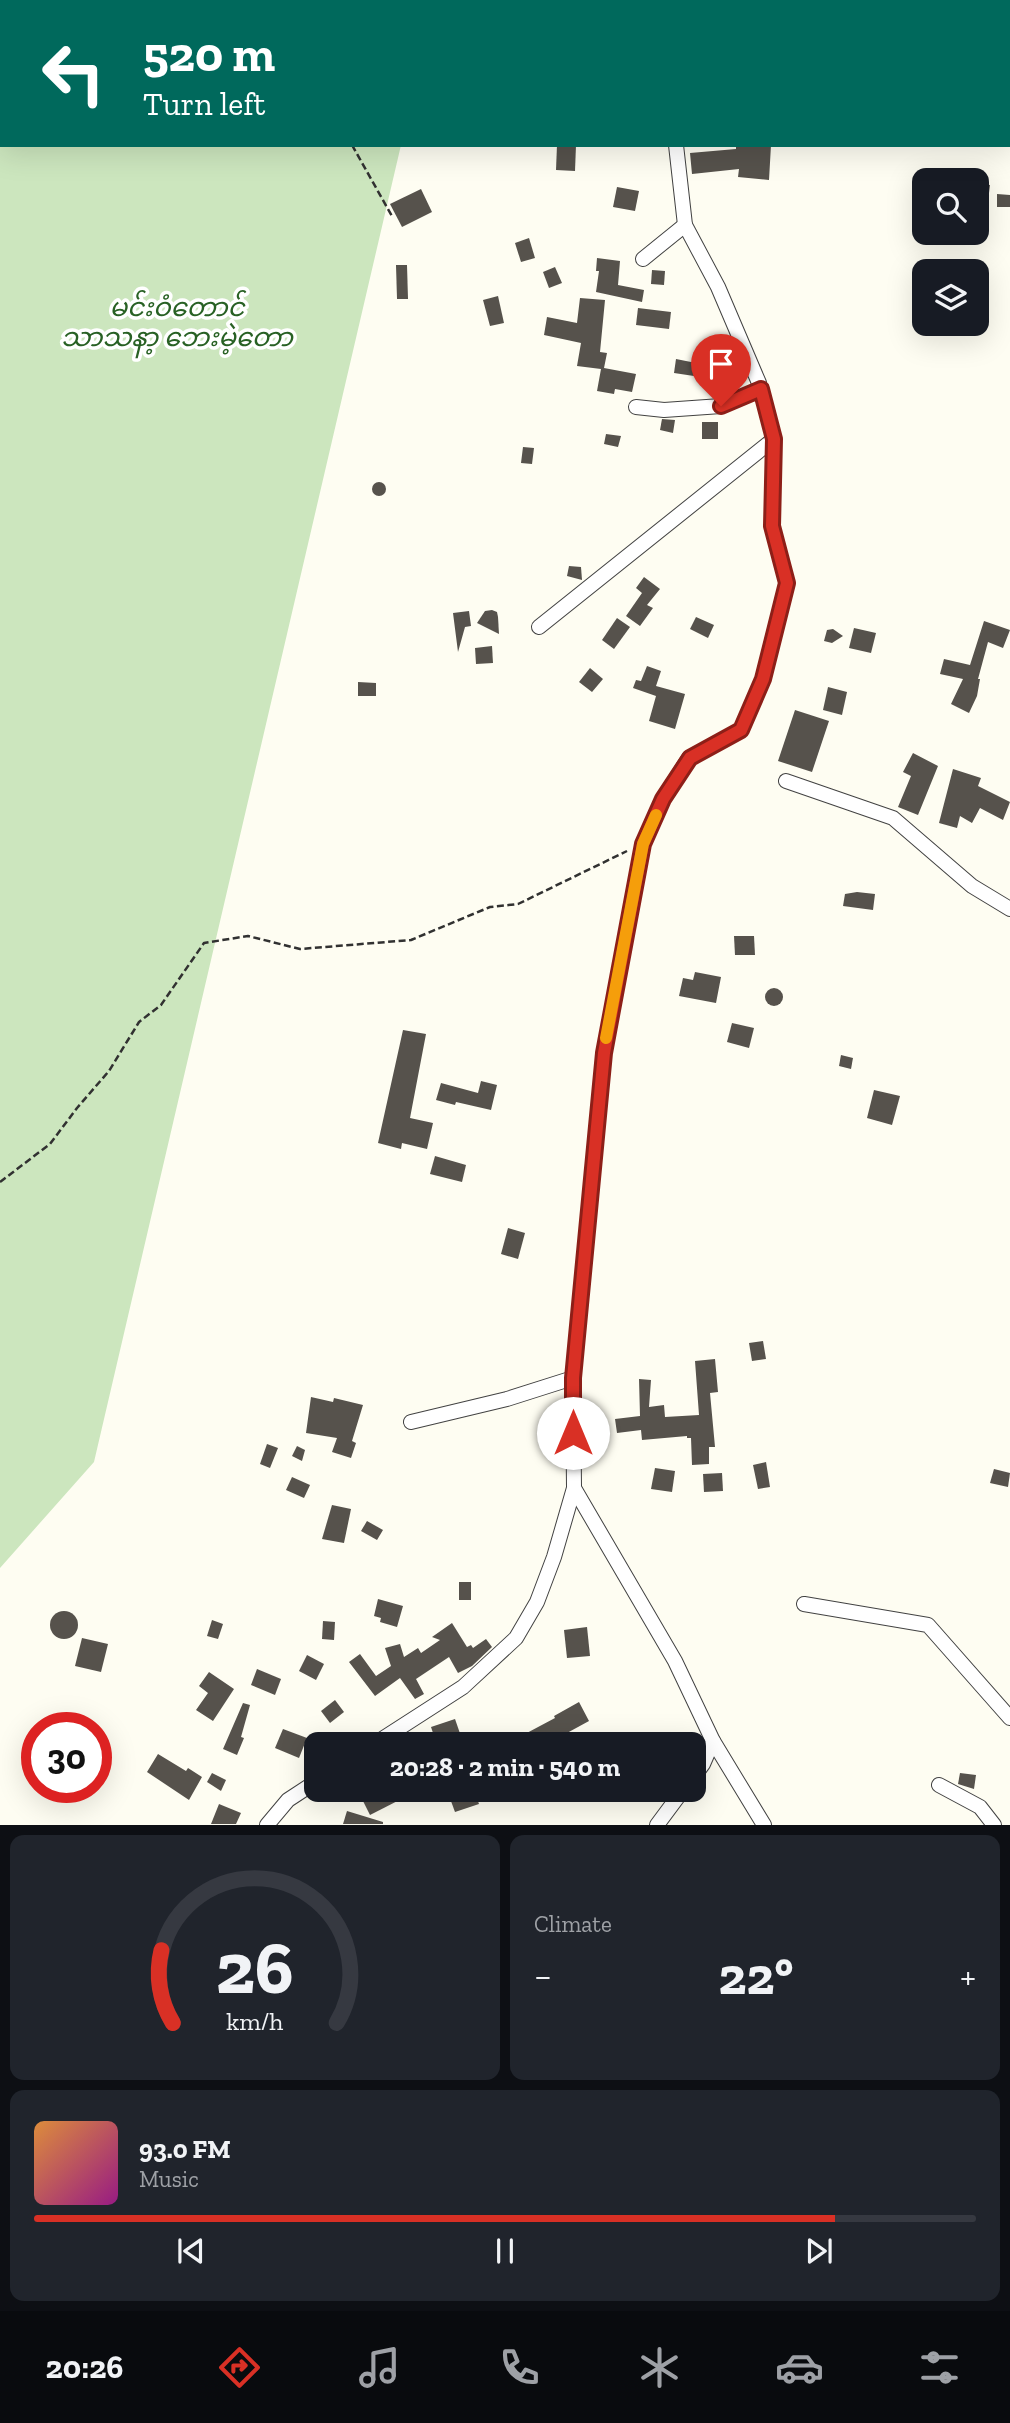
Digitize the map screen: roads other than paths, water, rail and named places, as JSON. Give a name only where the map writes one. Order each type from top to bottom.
[{"type":"street","points":[[393,1732],[463,1686],[516,1638],[537,1602],[554,1557],[574,1488],[573,1378],[604,1053],[643,844],[663,799],[690,758],[741,730],[763,679],[787,583],[772,526],[774,439],[761,389],[718,287],[685,225],[676,147]]},
{"type":"street","points":[[643,259],[650,250],[685,225]]},
{"type":"street","points":[[636,407],[664,410],[721,406],[761,389]]},
{"type":"street","points":[[539,626],[774,439]]},
{"type":"street","points":[[786,781],[893,818],[972,886],[1010,909]]},
{"type":"street","points":[[411,1422],[507,1399],[573,1378]]},
{"type":"street","points":[[574,1488],[675,1661],[713,1741],[764,1825]]},
{"type":"street","points":[[804,1604],[928,1625],[1010,1717]]},
{"type":"street","points":[[706,1757],[713,1741]]},
{"type":"street","points":[[939,1785],[980,1807],[993,1825]]},
{"type":"street","points":[[267,1825],[288,1800],[304,1790]]},
{"type":"street","points":[[657,1825],[674,1802]]},
{"type":"park label","name":"မင်းဝံတောင် သာသနာ့ ‌ဘေးမဲ့တော","points":[[177,322]]}]
